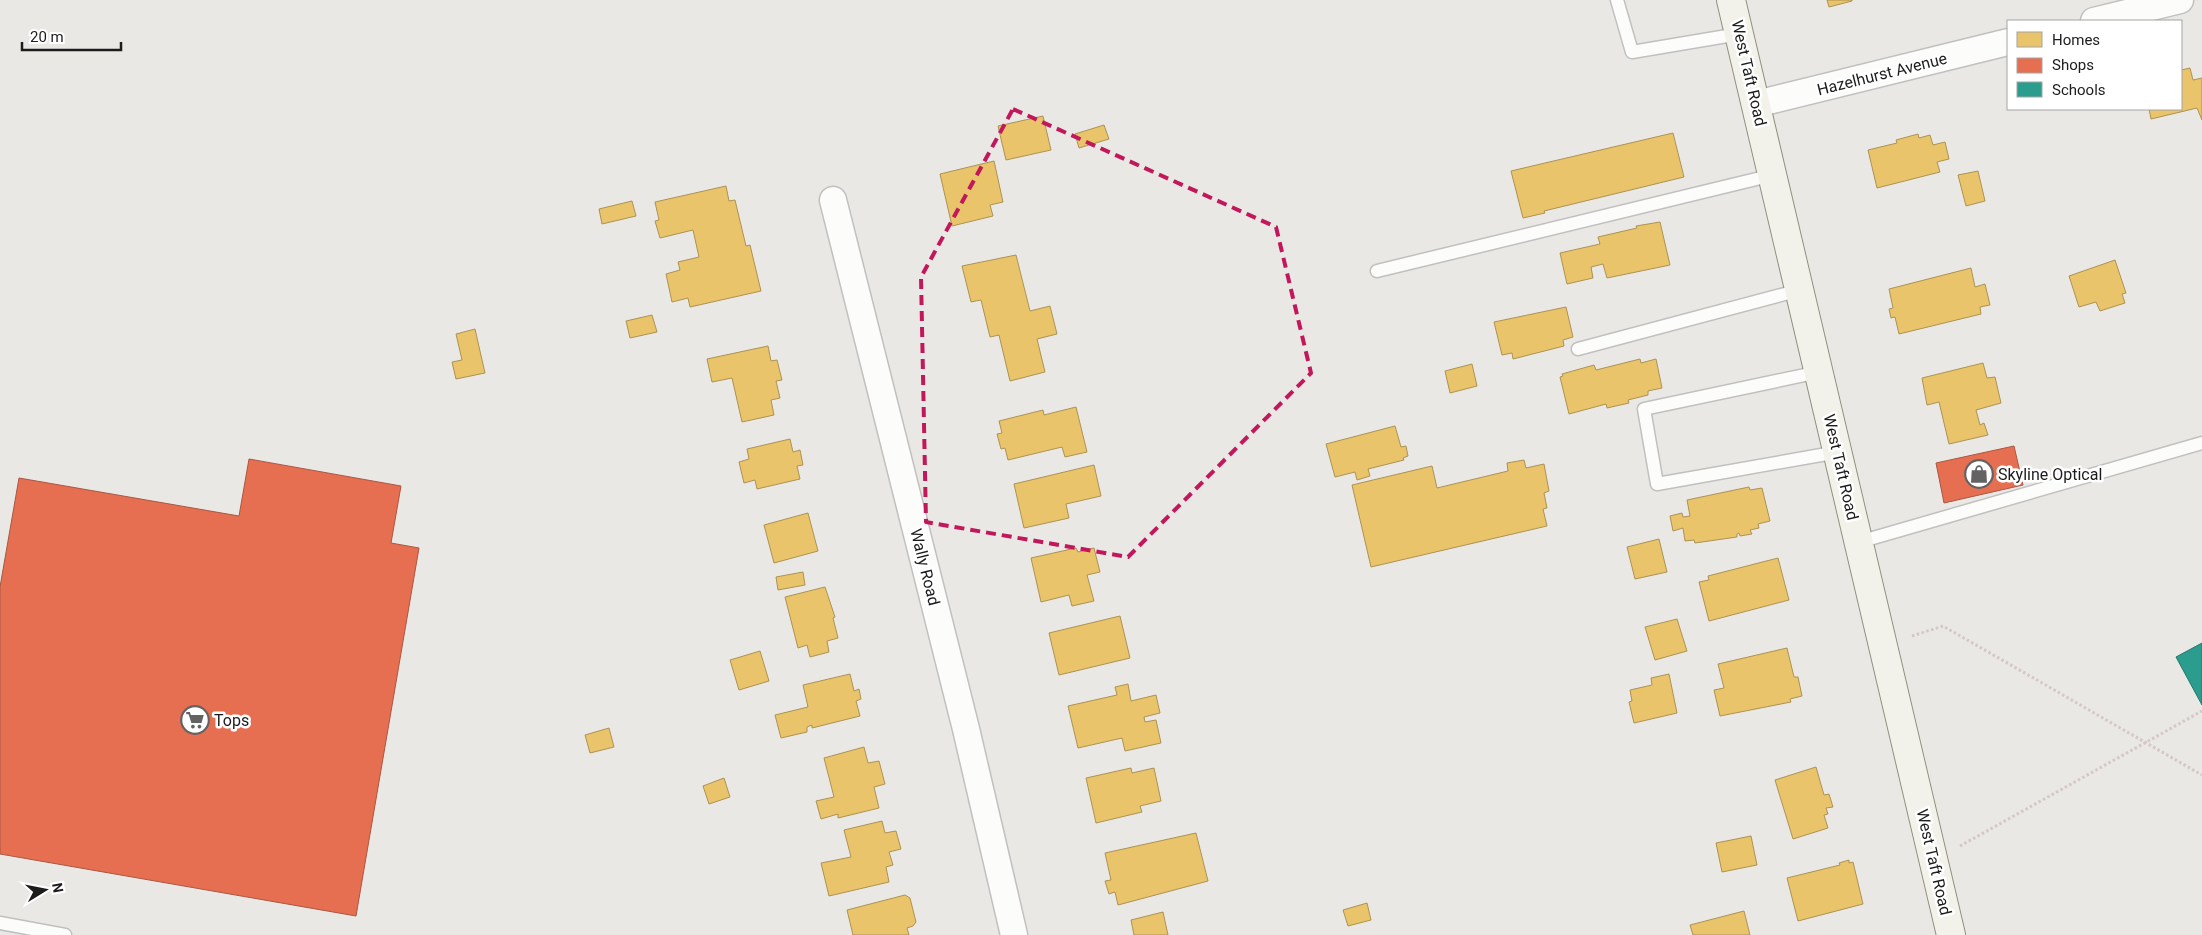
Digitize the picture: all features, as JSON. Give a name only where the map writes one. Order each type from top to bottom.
[{"type":"main road","name":"West Taft Road","points":[[1731,0],[1951,935]]},
{"type":"street","points":[[2098,20],[2180,0]]},
{"type":"street","name":"Hazelhurst Avenue","points":[[1756,104],[2007,42]]},
{"type":"street","name":"Wally Road","points":[[833,200],[966,729],[1014,935]]},
{"type":"lane","points":[[1617,0],[1632,52],[1739,34]]},
{"type":"lane","points":[[1377,271],[1773,175]]},
{"type":"lane","points":[[1578,349],[1800,290]]},
{"type":"lane","points":[[1819,372],[1644,409],[1657,484],[1838,452]]},
{"type":"lane","points":[[1859,542],[2202,443]]},
{"type":"lane","points":[[0,923],[65,935]]},
{"type":"path","points":[[1883,645],[1943,626],[2202,775]]},
{"type":"path","points":[[1934,861],[2202,711]]},
{"type":"highlighted area","points":[[1013,109],[1276,227],[1311,373],[1128,557],[926,522],[921,277]]},
{"type":"building: Homes","points":[[1827,0],[1852,0],[1852,1],[1829,7]]},
{"type":"building: Homes","points":[[2190,68],[2193,80],[2202,78],[2202,120],[2197,108],[2151,119],[2149,110],[2182,110],[2182,70]]},
{"type":"building: Homes","points":[[1043,116],[1051,150],[1006,160],[998,126]]},
{"type":"building: Homes","points":[[1104,125],[1109,139],[1079,148],[1075,134]]},
{"type":"building: Homes","points":[[1673,133],[1684,177],[1544,211],[1545,213],[1523,218],[1511,171]]},
{"type":"building: Homes","points":[[1918,134],[1919,138],[1930,135],[1933,145],[1945,142],[1949,159],[1937,162],[1940,172],[1877,188],[1868,150],[1897,143],[1896,140]]},
{"type":"building: Homes","points":[[994,161],[1003,202],[990,205],[993,216],[952,226],[940,174]]},
{"type":"building: Homes","points":[[1978,171],[1985,201],[1966,206],[1958,175]]},
{"type":"building: Homes","points":[[726,186],[729,201],[735,200],[746,246],[750,245],[761,291],[690,307],[688,298],[672,302],[666,274],[680,270],[678,262],[699,257],[693,230],[660,238],[655,221],[659,220],[655,202]]},
{"type":"building: Homes","points":[[632,201],[636,216],[602,224],[599,209]]},
{"type":"building: Homes","points":[[1660,222],[1670,265],[1607,278],[1603,264],[1591,267],[1593,278],[1567,284],[1560,253],[1600,244],[1598,237],[1637,228],[1636,226]]},
{"type":"building: Homes","points":[[1016,255],[1030,311],[1050,306],[1057,334],[1037,339],[1045,372],[1010,381],[999,335],[990,337],[981,300],[971,302],[962,266]]},
{"type":"building: Homes","points":[[2115,260],[2126,293],[2122,294],[2125,303],[2100,311],[2096,302],[2079,307],[2069,276]]},
{"type":"building: Homes","points":[[1971,268],[1975,287],[1985,284],[1990,305],[1980,307],[1981,314],[1899,334],[1895,317],[1891,318],[1889,309],[1893,308],[1889,289]]},
{"type":"building: Homes","points":[[1566,307],[1573,337],[1563,340],[1564,346],[1513,359],[1512,353],[1502,355],[1494,322]]},
{"type":"building: Homes","points":[[652,315],[657,332],[630,338],[626,321]]},
{"type":"building: Homes","points":[[475,329],[485,373],[456,379],[452,362],[462,360],[456,334]]},
{"type":"building: Homes","points":[[768,346],[771,361],[777,360],[782,380],[776,381],[780,398],[771,400],[774,415],[742,422],[732,378],[712,382],[707,359]]},
{"type":"building: Homes","points":[[1640,359],[1641,363],[1656,359],[1662,388],[1648,391],[1648,395],[1628,400],[1629,403],[1607,408],[1606,404],[1569,414],[1560,377],[1563,376],[1562,374],[1594,365],[1596,370]]},
{"type":"building: Homes","points":[[1983,363],[1987,378],[1995,377],[2001,403],[1976,410],[1980,425],[1984,423],[1988,435],[1949,444],[1939,402],[1927,405],[1922,378]]},
{"type":"building: Homes","points":[[1472,364],[1477,386],[1450,393],[1445,371]]},
{"type":"building: Homes","points":[[1076,407],[1087,452],[1065,457],[1062,447],[1008,460],[1005,448],[1001,449],[997,434],[1002,433],[999,421],[1043,410],[1044,415]]},
{"type":"building: Homes","points":[[1395,426],[1401,447],[1406,446],[1408,456],[1403,458],[1404,460],[1368,469],[1370,476],[1357,480],[1355,472],[1335,477],[1326,444]]},
{"type":"building: Homes","points":[[790,439],[793,452],[800,450],[803,465],[797,466],[800,479],[757,489],[755,480],[744,483],[739,462],[749,459],[747,449]]},
{"type":"building: Homes","points":[[1524,460],[1526,468],[1544,464],[1549,491],[1544,493],[1547,508],[1543,509],[1547,526],[1371,567],[1352,485],[1432,466],[1437,488],[1508,471],[1507,463]]},
{"type":"building: Homes","points":[[1094,465],[1101,496],[1066,504],[1069,518],[1024,528],[1014,484]]},
{"type":"building: Homes","points":[[1749,487],[1750,490],[1762,488],[1770,521],[1758,524],[1759,528],[1750,530],[1752,534],[1740,536],[1739,533],[1737,537],[1695,543],[1694,540],[1685,541],[1683,528],[1673,531],[1670,516],[1682,513],[1683,517],[1690,516],[1687,500]]},
{"type":"building: Homes","points":[[808,513],[818,551],[774,563],[764,525]]},
{"type":"building: Homes","points":[[1659,539],[1667,572],[1635,579],[1627,547]]},
{"type":"building: Homes","points":[[1076,548],[1078,552],[1094,548],[1100,572],[1087,575],[1094,601],[1072,606],[1069,595],[1041,602],[1031,558]]},
{"type":"building: Homes","points":[[1778,558],[1789,600],[1709,621],[1699,582],[1709,580],[1708,576]]},
{"type":"building: Homes","points":[[803,572],[805,585],[778,590],[776,577]]},
{"type":"building: Homes","points":[[825,587],[835,617],[833,618],[838,638],[827,641],[829,652],[810,657],[807,645],[798,648],[785,597]]},
{"type":"building: Homes","points":[[1120,616],[1130,658],[1059,675],[1049,633]]},
{"type":"building: Homes","points":[[1677,619],[1687,651],[1655,660],[1645,627]]},
{"type":"building: Homes","points":[[1787,648],[1794,677],[1798,677],[1802,696],[1790,699],[1791,702],[1720,716],[1714,690],[1724,688],[1718,664]]},
{"type":"building: Homes","points":[[760,651],[769,681],[739,690],[730,660]]},
{"type":"building: Homes","points":[[850,674],[854,691],[859,689],[861,699],[856,701],[860,716],[812,728],[812,725],[807,727],[807,732],[781,738],[775,715],[808,707],[803,685]]},
{"type":"building: Homes","points":[[1669,674],[1677,713],[1634,723],[1629,702],[1632,701],[1630,690],[1652,685],[1651,678]]},
{"type":"building: Homes","points":[[1128,684],[1131,701],[1156,695],[1160,713],[1144,717],[1145,722],[1156,720],[1161,743],[1125,751],[1122,738],[1078,748],[1068,706],[1117,695],[1115,687]]},
{"type":"building: Homes","points":[[609,728],[614,747],[590,753],[585,735]]},
{"type":"building: Homes","points":[[864,747],[868,763],[879,761],[885,784],[874,787],[879,808],[838,818],[838,814],[821,819],[816,801],[834,797],[824,758]]},
{"type":"building: Homes","points":[[1816,767],[1824,795],[1829,794],[1833,807],[1826,808],[1828,814],[1824,815],[1828,828],[1793,839],[1775,780]]},
{"type":"building: Homes","points":[[1131,768],[1132,773],[1154,768],[1161,801],[1140,806],[1142,812],[1096,823],[1086,778]]},
{"type":"building: Homes","points":[[724,778],[730,797],[709,804],[703,786]]},
{"type":"building: Homes","points":[[882,821],[885,833],[896,831],[901,849],[889,852],[893,865],[886,867],[889,882],[829,896],[821,863],[851,857],[844,830]]},
{"type":"building: Homes","points":[[1196,833],[1208,881],[1118,905],[1115,892],[1109,894],[1105,881],[1111,880],[1105,853]]},
{"type":"building: Homes","points":[[1751,836],[1757,865],[1722,872],[1716,843]]},
{"type":"building: Homes","points":[[1849,860],[1849,863],[1853,862],[1863,904],[1798,921],[1787,878],[1840,865],[1839,863]]},
{"type":"building: Homes","points":[[905,895],[910,898],[916,922],[913,926],[907,928],[909,935],[853,935],[847,910]]},
{"type":"building: Homes","points":[[1367,903],[1371,920],[1348,926],[1343,910]]},
{"type":"building: Homes","points":[[1744,911],[1750,935],[1693,935],[1690,925]]},
{"type":"building: Homes","points":[[1163,912],[1168,935],[1134,935],[1131,920]]},
{"type":"building: Shops","name":"Skyline Optical","points":[[2014,446],[2023,485],[1944,503],[1936,463]]},
{"type":"building: Shops","name":"Tops","points":[[249,459],[401,486],[391,543],[419,548],[356,916],[0,854],[0,587],[19,478],[239,516]]},
{"type":"building: Schools","points":[[2202,643],[2202,705],[2176,657]]},
{"type":"place","name":"Skyline Optical","points":[[1979,474]]},
{"type":"place","name":"Tops","points":[[195,720]]}]
